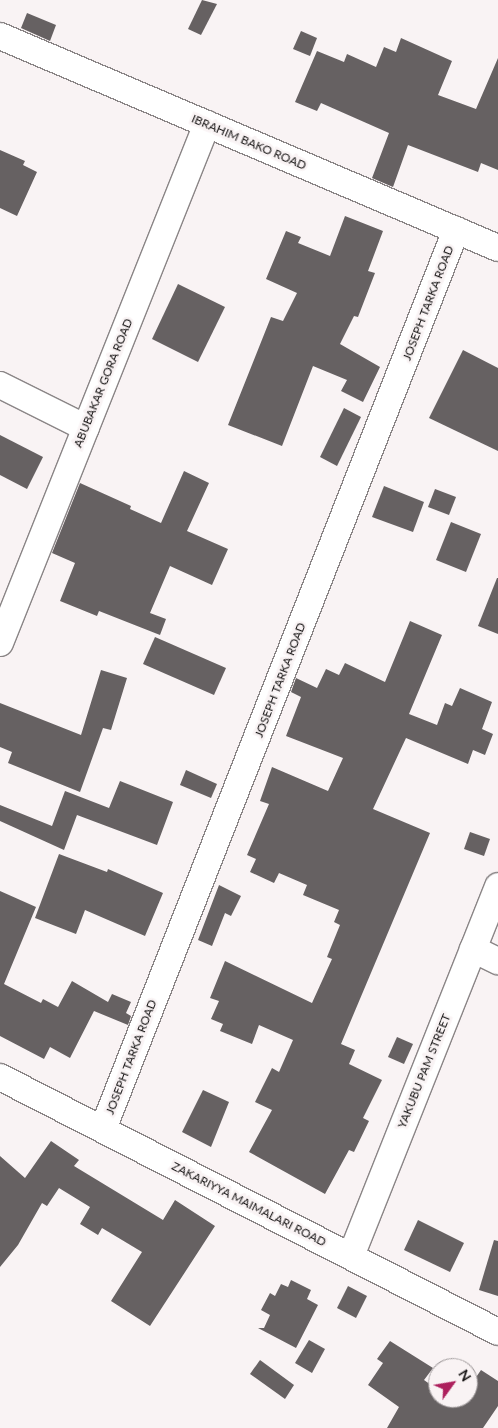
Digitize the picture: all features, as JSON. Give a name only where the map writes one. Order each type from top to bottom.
[{"type":"street","name":"IBRAHIM BAKO ROAD","points":[[0,36],[498,248]]},
{"type":"street","name":"ABUBAKAR GORA ROAD","points":[[0,643],[207,124]]},
{"type":"street","name":"JOSEPH TARKA ROAD","points":[[102,1129],[456,230]]},
{"type":"street","points":[[0,386],[86,428]]},
{"type":"street","name":"YAKUBU PAM STREET","points":[[351,1256],[498,886]]},
{"type":"street","points":[[473,949],[498,961]]},
{"type":"street","name":"ZAKARIYYA MAIMALARI ROAD","points":[[0,1077],[498,1332]]},
{"type":"building","points":[[202,0],[217,4],[201,35],[188,29]]},
{"type":"building","points":[[27,13],[56,25],[50,41],[21,28]]},
{"type":"building","points":[[301,31],[317,38],[310,56],[293,49]]},
{"type":"building","points":[[401,38],[452,61],[438,95],[476,109],[498,58],[498,170],[481,163],[478,172],[408,145],[393,187],[372,178],[389,133],[321,103],[317,111],[295,102],[317,51],[344,62],[347,54],[376,67],[384,47],[396,52]]},
{"type":"building","points":[[0,150],[25,161],[23,165],[37,172],[17,216],[0,208]]},
{"type":"building","points":[[345,216],[383,231],[368,271],[375,273],[358,317],[354,316],[340,344],[380,367],[363,402],[341,391],[347,380],[313,366],[282,446],[228,425],[271,317],[283,321],[297,293],[266,279],[286,231],[301,237],[298,243],[330,256]]},
{"type":"building","points":[[178,284],[225,307],[198,362],[152,339]]},
{"type":"building","points":[[463,350],[498,368],[498,451],[429,418]]},
{"type":"building","points":[[344,408],[361,417],[337,466],[320,457]]},
{"type":"building","points":[[0,435],[43,457],[27,489],[0,475]]},
{"type":"building","points":[[184,471],[209,483],[187,531],[228,549],[212,585],[170,566],[150,613],[166,619],[160,635],[99,611],[97,616],[60,601],[75,563],[52,553],[80,483],[131,506],[130,509],[161,523]]},
{"type":"building","points":[[384,486],[424,502],[413,532],[372,517]]},
{"type":"building","points":[[435,489],[456,497],[449,515],[428,507]]},
{"type":"building","points":[[451,522],[481,534],[466,572],[436,560]]},
{"type":"building","points":[[498,578],[498,634],[478,626]]},
{"type":"building","points":[[410,621],[442,635],[409,714],[437,725],[445,703],[452,706],[460,688],[492,702],[482,729],[493,734],[485,755],[473,750],[468,764],[406,738],[373,809],[430,833],[341,1044],[355,1050],[349,1064],[382,1080],[363,1118],[369,1121],[354,1152],[349,1150],[325,1194],[249,1152],[272,1110],[255,1102],[272,1068],[279,1072],[293,1040],[259,1025],[252,1044],[220,1031],[223,1024],[211,1019],[219,1001],[210,998],[225,961],[312,1003],[332,959],[327,957],[340,925],[334,922],[339,910],[303,895],[307,885],[279,873],[274,883],[250,872],[256,859],[247,855],[269,804],[260,801],[272,767],[328,791],[343,758],[286,736],[301,697],[291,692],[296,678],[317,688],[326,669],[339,675],[345,663],[385,682]]},
{"type":"building","points":[[155,637],[226,668],[214,695],[143,664]]},
{"type":"building","points":[[101,670],[127,678],[111,730],[103,728],[80,792],[8,763],[12,752],[0,747],[0,703],[81,735]]},
{"type":"building","points":[[186,770],[217,784],[211,798],[180,785]]},
{"type":"building","points":[[120,781],[173,802],[157,845],[77,815],[64,850],[0,821],[0,805],[52,826],[65,791],[109,808]]},
{"type":"building","points":[[470,832],[490,839],[484,856],[464,849]]},
{"type":"building","points":[[59,854],[107,872],[108,869],[163,893],[145,936],[85,910],[76,934],[35,918]]},
{"type":"building","points":[[219,885],[241,896],[231,916],[225,913],[212,946],[198,940]]},
{"type":"building","points":[[0,891],[36,907],[4,984],[41,1003],[43,999],[58,1007],[72,981],[108,1002],[112,994],[131,1002],[126,1013],[131,1016],[128,1025],[94,1011],[70,1058],[50,1047],[44,1059],[0,1036]]},
{"type":"building","points":[[397,1037],[413,1044],[404,1064],[388,1057]]},
{"type":"building","points":[[203,1090],[229,1102],[211,1147],[182,1132]]},
{"type":"building","points":[[51,1141],[79,1160],[74,1166],[163,1220],[175,1200],[215,1226],[150,1326],[111,1301],[142,1252],[102,1228],[98,1235],[80,1224],[90,1207],[59,1188],[47,1206],[42,1203],[18,1245],[0,1267],[0,1156],[25,1178]]},
{"type":"building","points":[[418,1220],[464,1243],[450,1272],[404,1250]]},
{"type":"building","points":[[494,1240],[498,1241],[498,1296],[479,1290]]},
{"type":"building","points":[[291,1280],[311,1290],[307,1299],[318,1305],[296,1348],[258,1328],[264,1328],[270,1315],[261,1310],[270,1293],[275,1296],[281,1284],[288,1287]]},
{"type":"building","points":[[348,1286],[367,1296],[356,1318],[337,1308]]},
{"type":"building","points":[[309,1340],[325,1349],[312,1373],[295,1363]]},
{"type":"building","points":[[390,1341],[428,1365],[428,1375],[424,1380],[428,1383],[428,1408],[478,1408],[478,1374],[481,1370],[498,1381],[498,1406],[483,1428],[387,1428],[399,1407],[368,1385],[383,1363],[377,1359]]},
{"type":"building","points":[[260,1360],[294,1385],[285,1399],[250,1374]]}]
